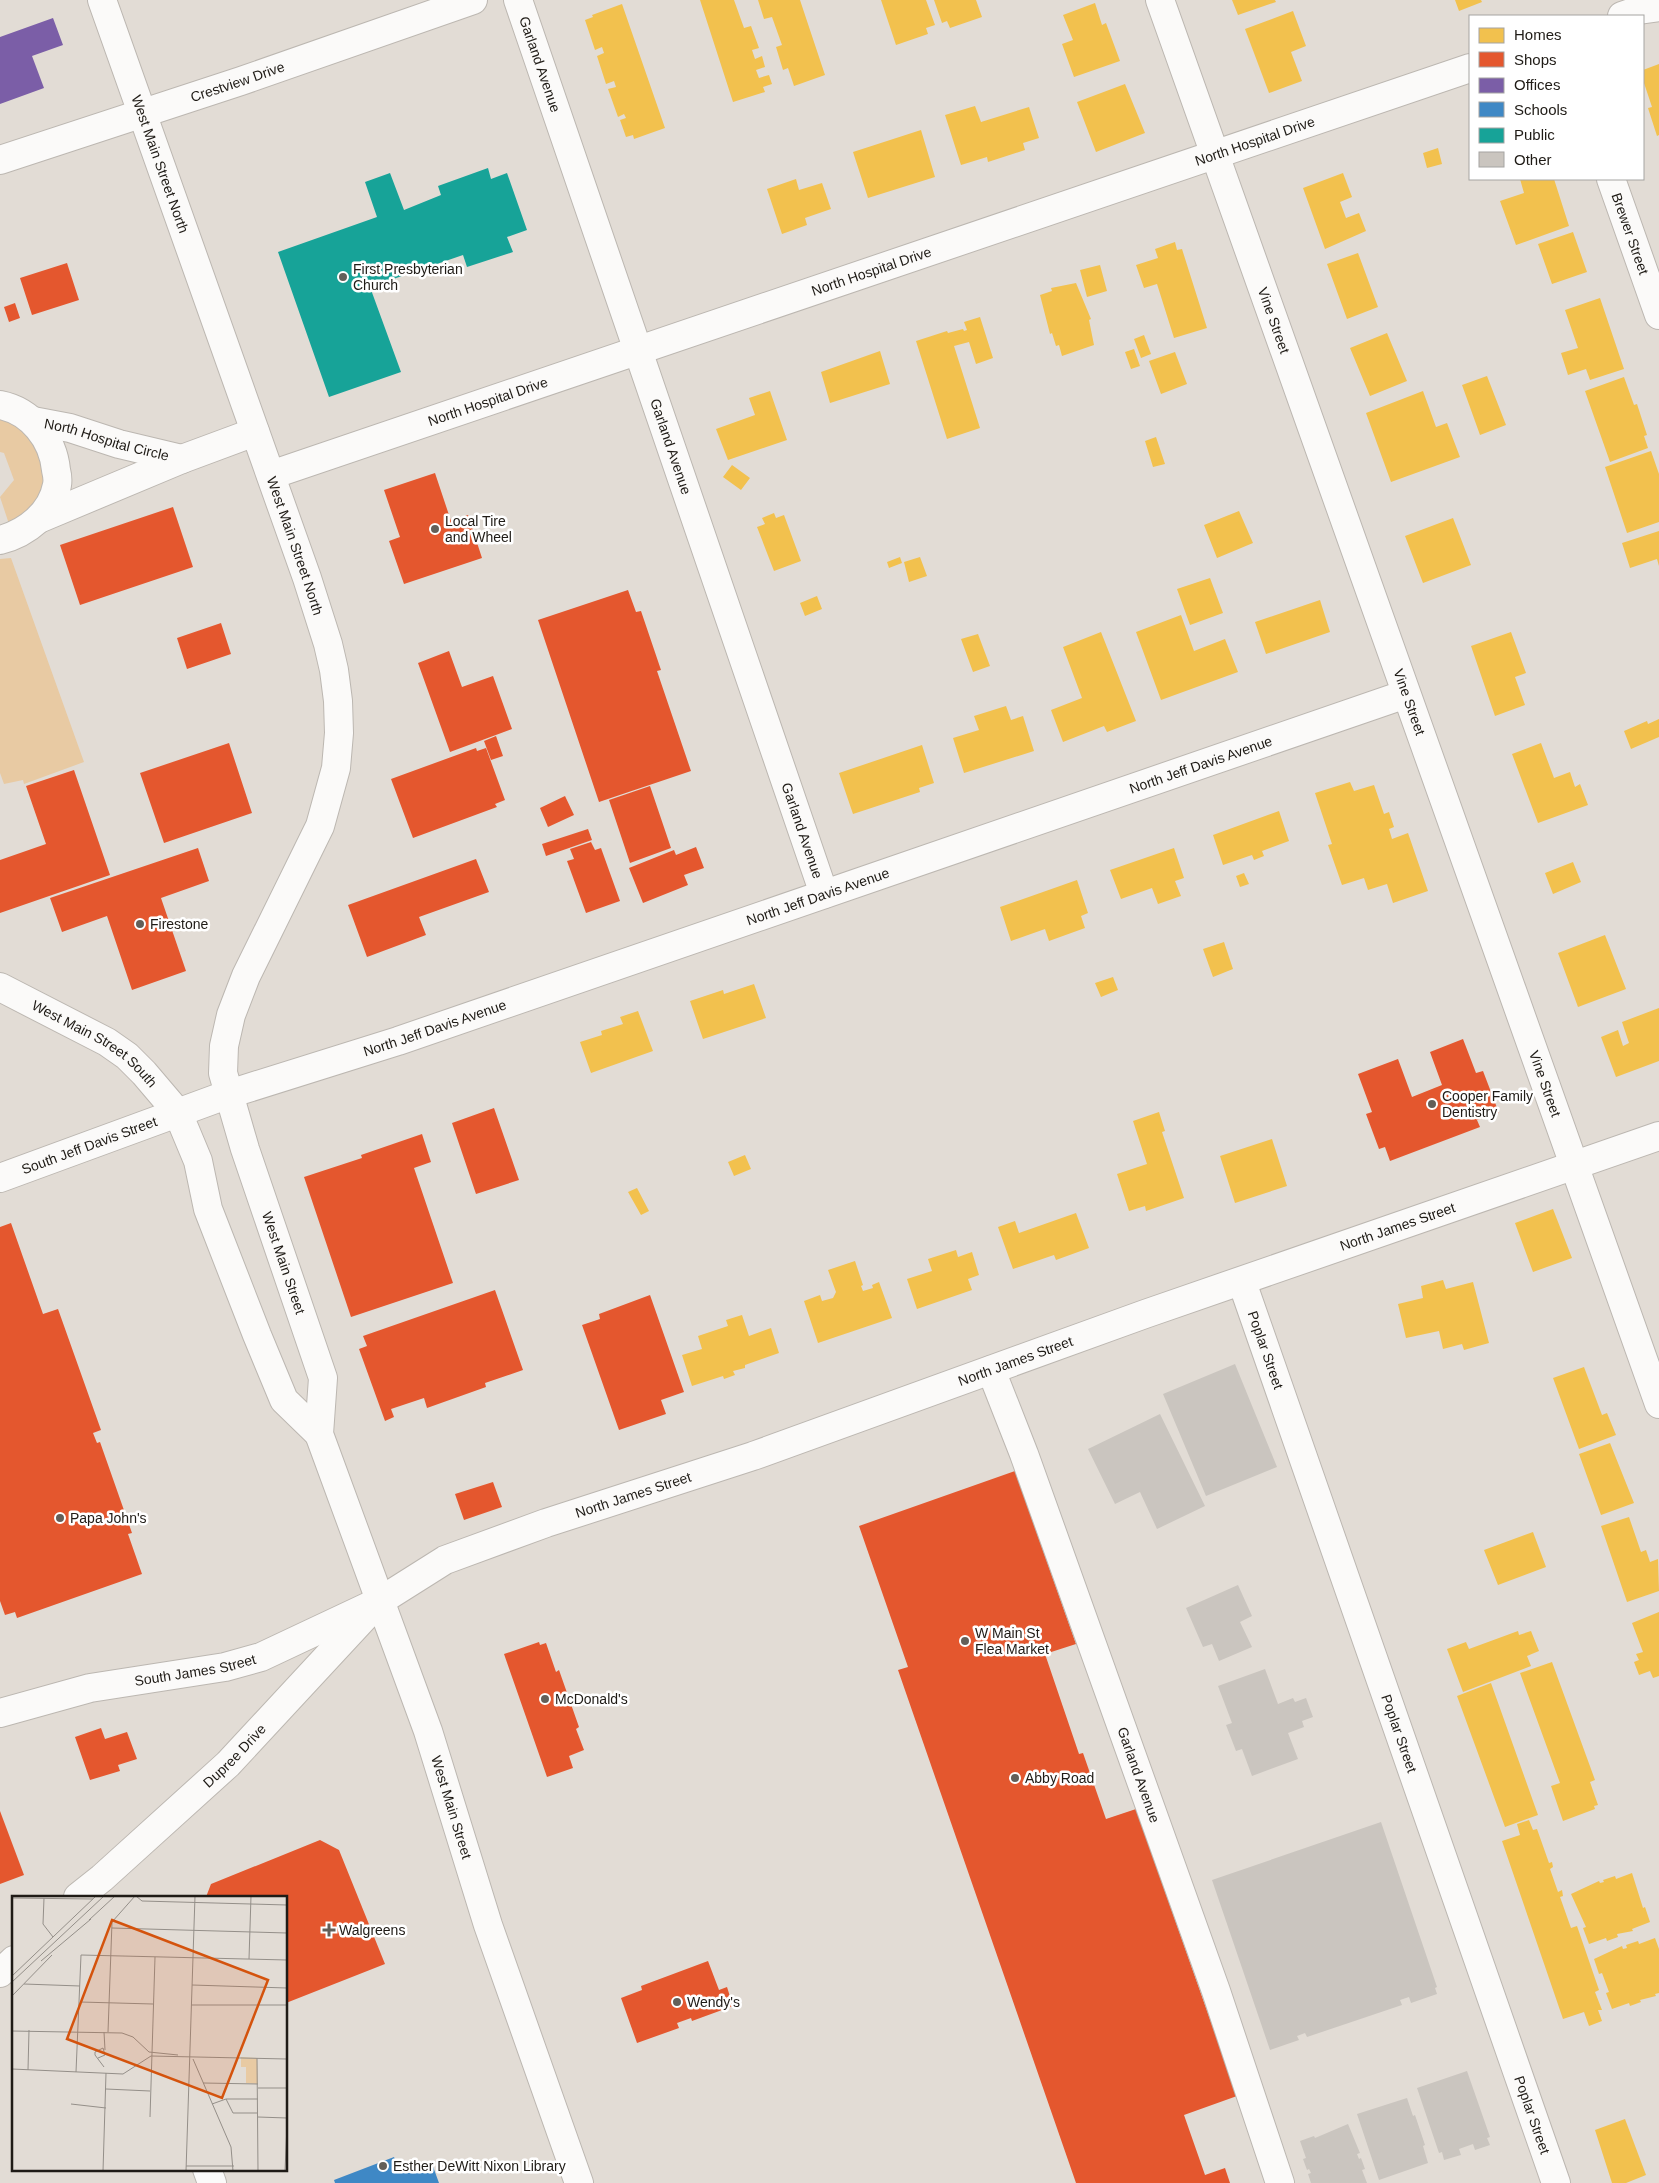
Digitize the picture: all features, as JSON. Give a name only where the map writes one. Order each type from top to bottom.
[{"type":"street","name":"West Main Street North","points":[[102,0],[271,475],[328,644],[338,701],[339,733],[336,768],[320,826],[246,976],[231,1015],[224,1046],[223,1073],[229,1094]]},
{"type":"street","name":"Crestview Drive","points":[[0,160],[241,81],[473,0]]},
{"type":"street","name":"Garland Avenue","points":[[518,0],[824,894]]},
{"type":"street","name":"Vine Street","points":[[1160,0],[1659,1404]]},
{"type":"street","points":[[1625,15],[1639,10],[1659,7]]},
{"type":"street","name":"North Hospital Drive","points":[[271,475],[1214,153],[1469,68]]},
{"type":"street","name":"Brewer Street","points":[[1611,180],[1659,315]]},
{"type":"street","name":"North Hospital Circle","points":[[0,405],[9,407],[33,421],[70,428],[119,444],[182,459]]},
{"type":"street","name":"North Hospital Circle","points":[[33,421],[49,442],[56,462],[58,483],[52,500],[41,518]]},
{"type":"street","name":"North Hospital Circle","points":[[0,540],[10,537],[41,518],[182,459],[255,432]]},
{"type":"street","name":"North Jeff Davis Avenue","points":[[178,1113],[229,1094],[398,1041],[1406,694]]},
{"type":"street","name":"West Main Street South","points":[[0,987],[107,1042],[127,1056],[178,1113]]},
{"type":"street","name":"West Main Street","points":[[229,1094],[245,1149],[323,1378],[319,1434],[428,1731],[488,1925],[579,2183]]},
{"type":"street","name":"West Main Street","points":[[178,1113],[198,1161],[208,1209],[256,1335],[284,1400],[319,1434]]},
{"type":"street","name":"South Jeff Davis Street","points":[[0,1178],[178,1113]]},
{"type":"street","name":"North James Street","points":[[380,1600],[446,1560],[546,1523],[753,1456],[991,1370],[1659,1136]]},
{"type":"street","name":"Poplar Street","points":[[1242,1282],[1556,2183]]},
{"type":"street","name":"Garland Avenue","points":[[991,1370],[1024,1454],[1212,1982],[1280,2183]]},
{"type":"street","name":"South James Street","points":[[0,1713],[90,1688],[225,1667],[261,1657],[380,1600]]},
{"type":"street","name":"Dupree Drive","points":[[81,1896],[105,1887],[228,1764],[380,1600]]},
{"type":"street","points":[[0,1973],[12,1962]]},
{"type":"street","points":[[207,2170],[212,2183]]},
{"type":"shaded area","points":[[0,416],[25,432],[41,456],[44,470],[44,484],[40,498],[32,511],[10,527],[0,497],[14,480],[4,453],[0,452]]},
{"type":"shaded area","points":[[11,558],[84,762],[24,784],[23,780],[4,784],[0,773],[0,559]]},
{"type":"building: Homes","points":[[700,0],[734,0],[744,28],[751,26],[759,48],[752,50],[755,59],[762,56],[765,67],[756,70],[759,78],[769,75],[772,84],[763,87],[765,92],[733,102]]},
{"type":"building: Homes","points":[[758,0],[800,0],[825,75],[794,86],[788,68],[783,70],[776,47],[782,45],[772,17],[764,19]]},
{"type":"building: Homes","points":[[881,0],[926,0],[935,25],[926,28],[928,34],[896,45]]},
{"type":"building: Homes","points":[[934,0],[976,0],[982,17],[950,28],[947,21],[942,23]]},
{"type":"building: Homes","points":[[1232,0],[1275,0],[1276,2],[1238,15]]},
{"type":"building: Homes","points":[[1455,0],[1481,0],[1482,2],[1459,11]]},
{"type":"building: Homes","points":[[1095,3],[1102,25],[1106,23],[1120,61],[1074,77],[1062,44],[1073,40],[1063,15]]},
{"type":"building: Homes","points":[[622,4],[665,128],[634,139],[633,135],[626,137],[620,120],[626,118],[624,114],[618,117],[608,89],[616,87],[614,81],[606,84],[597,56],[604,53],[602,47],[595,50],[585,20],[593,17],[592,15]]},
{"type":"building: Homes","points":[[1293,11],[1306,46],[1291,52],[1302,81],[1269,93],[1245,29]]},
{"type":"building: Homes","points":[[1659,64],[1659,135],[1657,136],[1648,108],[1652,107],[1644,83],[1644,70]]},
{"type":"building: Homes","points":[[1125,84],[1145,133],[1096,152],[1077,102]]},
{"type":"building: Homes","points":[[975,106],[981,122],[1029,107],[1039,138],[1023,143],[1025,150],[988,162],[987,157],[961,165],[945,115]]},
{"type":"building: Homes","points":[[921,130],[935,177],[868,198],[853,152]]},
{"type":"building: Homes","points":[[1438,148],[1442,164],[1427,168],[1423,153]]},
{"type":"building: Homes","points":[[1343,173],[1352,197],[1340,202],[1346,218],[1359,213],[1366,231],[1325,249],[1303,188]]},
{"type":"building: Homes","points":[[796,179],[799,190],[822,183],[831,209],[805,218],[807,225],[782,234],[767,189]]},
{"type":"building: Homes","points":[[1520,180],[1554,180],[1569,226],[1516,245],[1500,201],[1524,193]]},
{"type":"building: Homes","points":[[1573,232],[1587,272],[1552,284],[1538,244]]},
{"type":"building: Homes","points":[[1175,242],[1177,250],[1182,249],[1207,328],[1174,338],[1157,284],[1144,288],[1136,265],[1158,258],[1155,249]]},
{"type":"building: Homes","points":[[1358,253],[1378,307],[1347,319],[1327,264]]},
{"type":"building: Homes","points":[[1100,265],[1107,291],[1087,297],[1080,270]]},
{"type":"building: Homes","points":[[1076,283],[1091,319],[1089,320],[1094,345],[1062,356],[1059,345],[1056,346],[1052,333],[1050,334],[1040,295],[1052,291],[1051,288]]},
{"type":"building: Homes","points":[[1600,298],[1624,369],[1590,380],[1586,369],[1568,375],[1561,353],[1578,348],[1565,310]]},
{"type":"building: Homes","points":[[980,317],[993,358],[976,364],[969,342],[954,346],[980,428],[947,439],[916,341],[947,331],[948,333],[963,329],[964,331],[967,330],[964,322]]},
{"type":"building: Homes","points":[[1387,333],[1407,381],[1370,396],[1350,348]]},
{"type":"building: Homes","points":[[1144,335],[1151,354],[1141,358],[1134,339]]},
{"type":"building: Homes","points":[[1134,349],[1140,366],[1131,369],[1125,352]]},
{"type":"building: Homes","points":[[880,351],[890,384],[830,403],[821,372]]},
{"type":"building: Homes","points":[[1175,352],[1187,384],[1161,394],[1149,361]]},
{"type":"building: Homes","points":[[1487,376],[1506,425],[1480,435],[1462,385]]},
{"type":"building: Homes","points":[[1624,377],[1634,405],[1637,404],[1647,435],[1644,436],[1648,448],[1610,462],[1585,391]]},
{"type":"building: Homes","points":[[770,391],[787,440],[728,460],[716,429],[755,415],[749,398]]},
{"type":"building: Homes","points":[[1423,391],[1436,427],[1447,423],[1460,457],[1391,482],[1366,413]]},
{"type":"building: Homes","points":[[1156,437],[1165,464],[1153,467],[1145,441]]},
{"type":"building: Homes","points":[[1651,451],[1659,474],[1659,522],[1627,533],[1605,467]]},
{"type":"building: Homes","points":[[732,465],[750,478],[741,490],[723,477]]},
{"type":"building: Homes","points":[[1239,511],[1253,543],[1217,558],[1204,525]]},
{"type":"building: Homes","points":[[774,513],[776,518],[784,515],[801,561],[774,571],[757,527],[765,524],[762,518]]},
{"type":"building: Homes","points":[[1453,518],[1471,565],[1423,583],[1405,536]]},
{"type":"building: Homes","points":[[1659,531],[1659,566],[1657,559],[1630,568],[1622,543]]},
{"type":"building: Homes","points":[[900,557],[902,563],[889,568],[887,562]]},
{"type":"building: Homes","points":[[920,557],[927,576],[909,582],[904,562]]},
{"type":"building: Homes","points":[[1210,578],[1223,613],[1190,625],[1177,589]]},
{"type":"building: Homes","points":[[817,596],[822,609],[805,616],[800,603]]},
{"type":"building: Homes","points":[[1320,600],[1330,632],[1266,654],[1255,622]]},
{"type":"building: Homes","points":[[1181,615],[1194,651],[1225,639],[1238,672],[1161,700],[1136,632]]},
{"type":"building: Homes","points":[[1101,632],[1136,721],[1107,732],[1104,726],[1063,742],[1051,710],[1082,698],[1063,647]]},
{"type":"building: Homes","points":[[1511,632],[1526,673],[1515,677],[1525,705],[1495,716],[1471,646]]},
{"type":"building: Homes","points":[[978,634],[990,666],[973,672],[961,639]]},
{"type":"building: Homes","points":[[1006,706],[1011,720],[1023,716],[1034,751],[964,773],[953,738],[979,730],[974,716]]},
{"type":"building: Homes","points":[[1659,719],[1659,737],[1631,749],[1624,731],[1647,721],[1648,724]]},
{"type":"building: Homes","points":[[1541,743],[1554,778],[1570,772],[1575,787],[1580,784],[1588,805],[1538,823],[1512,754]]},
{"type":"building: Homes","points":[[922,745],[934,783],[919,788],[920,792],[853,814],[839,773]]},
{"type":"building: Homes","points":[[1350,782],[1354,791],[1374,785],[1384,814],[1389,812],[1394,827],[1389,829],[1392,839],[1408,833],[1428,891],[1393,903],[1387,884],[1368,890],[1364,878],[1342,885],[1328,845],[1332,844],[1315,793]]},
{"type":"building: Homes","points":[[1279,811],[1289,841],[1262,851],[1264,856],[1254,860],[1252,855],[1223,865],[1213,835]]},
{"type":"building: Homes","points":[[1174,848],[1184,878],[1175,881],[1181,896],[1158,904],[1152,888],[1121,899],[1110,870]]},
{"type":"building: Homes","points":[[1573,862],[1581,882],[1553,894],[1545,873]]},
{"type":"building: Homes","points":[[1244,873],[1249,884],[1240,887],[1236,876]]},
{"type":"building: Homes","points":[[1077,880],[1088,913],[1081,916],[1085,928],[1049,941],[1045,929],[1011,941],[1000,907]]},
{"type":"building: Homes","points":[[1605,935],[1626,989],[1578,1007],[1558,953]]},
{"type":"building: Homes","points":[[1224,942],[1233,969],[1213,977],[1203,949]]},
{"type":"building: Homes","points":[[1113,977],[1118,990],[1101,997],[1095,983]]},
{"type":"building: Homes","points":[[754,984],[766,1018],[703,1039],[690,1001],[723,990],[724,994]]},
{"type":"building: Homes","points":[[1659,1008],[1659,1061],[1616,1077],[1601,1037],[1618,1030],[1623,1046],[1629,1043],[1622,1022]]},
{"type":"building: Homes","points":[[638,1011],[653,1051],[591,1073],[580,1042],[602,1035],[601,1031],[623,1024],[620,1017]]},
{"type":"building: Homes","points":[[1159,1112],[1165,1131],[1162,1132],[1184,1198],[1146,1211],[1145,1206],[1129,1211],[1117,1174],[1147,1164],[1133,1121]]},
{"type":"building: Homes","points":[[1272,1139],[1287,1186],[1235,1203],[1220,1156]]},
{"type":"building: Homes","points":[[745,1155],[751,1169],[734,1176],[728,1162]]},
{"type":"building: Homes","points":[[637,1188],[649,1211],[641,1215],[628,1192]]},
{"type":"building: Homes","points":[[1553,1209],[1572,1258],[1533,1272],[1515,1223]]},
{"type":"building: Homes","points":[[1076,1213],[1089,1248],[1056,1260],[1054,1255],[1013,1269],[998,1227],[1015,1221],[1019,1233]]},
{"type":"building: Homes","points":[[956,1250],[958,1257],[972,1252],[979,1275],[968,1279],[972,1290],[917,1309],[907,1279],[932,1271],[928,1259]]},
{"type":"building: Homes","points":[[855,1261],[863,1285],[861,1286],[863,1291],[873,1288],[872,1285],[879,1282],[892,1318],[818,1343],[804,1301],[820,1295],[822,1301],[833,1298],[836,1292],[828,1270]]},
{"type":"building: Homes","points":[[1443,1280],[1446,1289],[1473,1282],[1489,1343],[1464,1350],[1462,1344],[1443,1349],[1439,1331],[1406,1338],[1398,1304],[1423,1298],[1421,1286]]},
{"type":"building: Homes","points":[[742,1315],[749,1336],[771,1328],[779,1353],[745,1365],[745,1368],[733,1371],[735,1375],[724,1379],[723,1376],[692,1386],[682,1355],[702,1349],[698,1336],[728,1326],[726,1320]]},
{"type":"building: Homes","points":[[1584,1367],[1602,1415],[1607,1413],[1616,1435],[1579,1449],[1553,1378]]},
{"type":"building: Homes","points":[[1610,1443],[1634,1503],[1601,1515],[1579,1454]]},
{"type":"building: Homes","points":[[1629,1517],[1641,1552],[1646,1550],[1650,1562],[1658,1559],[1659,1591],[1627,1602],[1601,1526]]},
{"type":"building: Homes","points":[[1533,1532],[1546,1567],[1498,1585],[1484,1550]]},
{"type":"building: Homes","points":[[1659,1612],[1659,1676],[1653,1678],[1650,1671],[1639,1675],[1634,1662],[1639,1660],[1636,1654],[1643,1652],[1632,1623]]},
{"type":"building: Homes","points":[[1518,1631],[1519,1635],[1531,1631],[1539,1651],[1527,1656],[1531,1666],[1463,1692],[1447,1649],[1466,1642],[1469,1649]]},
{"type":"building: Homes","points":[[1552,1662],[1595,1780],[1590,1782],[1598,1805],[1594,1806],[1595,1809],[1563,1821],[1551,1786],[1560,1783],[1520,1673]]},
{"type":"building: Homes","points":[[1491,1683],[1538,1815],[1505,1827],[1457,1696]]},
{"type":"building: Homes","points":[[1529,1820],[1533,1830],[1537,1829],[1549,1863],[1552,1862],[1553,1867],[1550,1869],[1558,1892],[1562,1890],[1563,1896],[1560,1897],[1571,1928],[1577,1926],[1599,1990],[1595,1992],[1602,2010],[1598,2010],[1602,2021],[1589,2026],[1584,2012],[1563,2019],[1502,1841],[1520,1835],[1517,1824]]},
{"type":"building: Homes","points":[[1632,1873],[1643,1908],[1645,1907],[1650,1922],[1632,1929],[1633,1931],[1617,1934],[1618,1937],[1607,1941],[1606,1938],[1589,1944],[1583,1928],[1586,1927],[1571,1894],[1599,1881],[1600,1883],[1615,1876],[1616,1879]]},
{"type":"building: Homes","points":[[1655,1938],[1659,1949],[1659,1993],[1655,1994],[1656,1996],[1640,2000],[1641,2002],[1630,2006],[1629,2003],[1612,2009],[1606,1993],[1609,1992],[1602,1973],[1599,1974],[1594,1959],[1622,1946],[1623,1949],[1627,1948],[1626,1945],[1638,1941],[1639,1944]]},
{"type":"building: Homes","points":[[1625,2119],[1646,2175],[1626,2183],[1612,2183],[1595,2130]]},
{"type":"building: Shops","points":[[67,263],[79,300],[32,315],[20,278]]},
{"type":"building: Shops","points":[[15,303],[20,318],[9,322],[4,307]]},
{"type":"building: Shops","name":"Local Tire and Wheel","points":[[435,473],[451,521],[468,515],[482,558],[404,584],[389,541],[400,537],[384,490]]},
{"type":"building: Shops","points":[[173,507],[193,567],[80,605],[60,545]]},
{"type":"building: Shops","points":[[628,590],[636,612],[641,611],[661,670],[657,671],[691,771],[599,802],[538,620]]},
{"type":"building: Shops","points":[[221,623],[231,654],[187,669],[177,638]]},
{"type":"building: Shops","points":[[449,651],[462,687],[493,676],[512,729],[450,752],[418,663]]},
{"type":"building: Shops","points":[[496,736],[503,756],[491,760],[484,741]]},
{"type":"building: Shops","points":[[229,743],[252,813],[164,843],[140,773]]},
{"type":"building: Shops","points":[[476,748],[477,751],[486,748],[505,800],[495,804],[497,807],[413,838],[391,779]]},
{"type":"building: Shops","points":[[74,770],[110,875],[0,913],[0,860],[46,844],[26,786]]},
{"type":"building: Shops","points":[[650,786],[671,848],[630,863],[609,800]]},
{"type":"building: Shops","points":[[565,796],[574,815],[548,827],[540,808]]},
{"type":"building: Shops","points":[[588,829],[592,840],[546,856],[542,844]]},
{"type":"building: Shops","points":[[591,842],[595,850],[601,848],[620,901],[586,913],[567,861],[574,859],[570,849]]},
{"type":"building: Shops","points":[[696,847],[704,868],[684,875],[688,885],[643,903],[629,868],[674,850],[676,855]]},
{"type":"building: Shops","name":"Firestone","points":[[198,848],[209,881],[161,898],[186,971],[132,990],[107,916],[62,932],[50,898]]},
{"type":"building: Shops","points":[[476,859],[489,892],[419,917],[426,935],[367,957],[348,905]]},
{"type":"building: Shops","name":"Cooper Family Dentistry","points":[[1463,1039],[1476,1073],[1483,1071],[1499,1113],[1477,1120],[1480,1127],[1390,1161],[1385,1147],[1379,1149],[1366,1114],[1372,1112],[1358,1074],[1398,1059],[1412,1097],[1442,1085],[1430,1052]]},
{"type":"building: Shops","points":[[494,1108],[519,1180],[476,1194],[452,1123]]},
{"type":"building: Shops","points":[[422,1134],[431,1162],[414,1168],[453,1283],[351,1317],[304,1177],[362,1158],[361,1155]]},
{"type":"building: Shops","points":[[11,1223],[43,1314],[58,1309],[101,1430],[93,1433],[97,1443],[100,1442],[132,1533],[128,1534],[142,1574],[17,1618],[15,1612],[5,1615],[0,1601],[0,1227]]},
{"type":"building: Shops","points":[[495,1290],[523,1370],[485,1383],[486,1387],[427,1408],[424,1398],[391,1409],[394,1417],[385,1421],[359,1349],[367,1346],[363,1336]]},
{"type":"building: Shops","points":[[650,1295],[684,1392],[661,1400],[666,1414],[619,1430],[582,1325],[600,1319],[599,1314]]},
{"type":"building: Shops","points":[[1015,1471],[1076,1644],[1045,1654],[1079,1754],[1083,1753],[1106,1819],[1136,1809],[1237,2096],[1184,2115],[1205,2175],[1225,2168],[1230,2183],[1076,2183],[898,1670],[908,1667],[859,1526]]},
{"type":"building: Shops","points":[[493,1482],[502,1507],[464,1520],[455,1494]]},
{"type":"building: Shops","name":"McDonald's","points":[[539,1642],[540,1645],[546,1643],[556,1672],[559,1670],[579,1727],[576,1729],[584,1750],[569,1756],[573,1768],[547,1777],[504,1654]]},
{"type":"building: Shops","points":[[101,1728],[105,1739],[127,1732],[137,1759],[118,1765],[120,1771],[90,1780],[75,1737]]},
{"type":"building: Shops","points":[[0,1811],[24,1875],[0,1884]]},
{"type":"building: Shops","name":"Walgreens","points":[[320,1840],[339,1850],[385,1964],[288,2002],[288,1896],[206,1896],[211,1884]]},
{"type":"building: Shops","name":"Wendy's","points":[[708,1961],[719,1990],[727,1987],[733,2006],[692,2021],[691,2018],[677,2023],[679,2028],[637,2043],[621,1998],[642,1990],[641,1986]]},
{"type":"building: Offices","points":[[53,18],[63,45],[32,56],[44,88],[0,104],[0,37]]},
{"type":"building: Schools","name":"Esther DeWitt Nixon Library","points":[[394,2157],[400,2172],[431,2161],[439,2183],[335,2183],[334,2180]]},
{"type":"building: Public","name":"First Presbyterian Church","points":[[488,168],[491,179],[507,173],[527,230],[507,237],[513,252],[467,267],[463,255],[370,287],[401,372],[329,397],[278,252],[377,217],[365,182],[390,173],[404,210],[441,195],[438,186]]},
{"type":"building: Other","points":[[1235,1364],[1277,1467],[1206,1496],[1163,1394]]},
{"type":"building: Other","points":[[1160,1414],[1205,1506],[1157,1529],[1140,1492],[1115,1504],[1088,1449]]},
{"type":"building: Other","points":[[1238,1585],[1252,1616],[1240,1622],[1252,1647],[1219,1661],[1212,1644],[1203,1647],[1186,1608]]},
{"type":"building: Other","points":[[1265,1669],[1278,1704],[1293,1698],[1295,1702],[1306,1698],[1313,1717],[1302,1721],[1304,1727],[1288,1733],[1298,1759],[1252,1776],[1242,1749],[1236,1751],[1226,1725],[1232,1723],[1218,1686]]},
{"type":"building: Other","points":[[1381,1822],[1437,1987],[1435,1988],[1437,1994],[1411,2003],[1409,1997],[1400,2000],[1402,2005],[1307,2037],[1305,2033],[1297,2036],[1299,2040],[1270,2050],[1212,1880]]},
{"type":"building: Other","points":[[1467,2071],[1490,2137],[1487,2138],[1490,2145],[1475,2150],[1473,2144],[1459,2149],[1461,2155],[1444,2160],[1442,2152],[1439,2153],[1417,2088]]},
{"type":"building: Other","points":[[1407,2098],[1425,2145],[1423,2146],[1428,2163],[1379,2180],[1357,2114]]},
{"type":"building: Other","points":[[1348,2124],[1360,2153],[1357,2154],[1359,2159],[1361,2158],[1365,2169],[1362,2170],[1367,2183],[1311,2183],[1308,2174],[1311,2173],[1309,2169],[1307,2170],[1303,2159],[1306,2158],[1300,2141],[1314,2136],[1315,2138]]},
{"type":"place","name":"First Presbyterian Church","points":[[343,277]]},
{"type":"place","name":"Local Tire and Wheel","points":[[435,529]]},
{"type":"place","name":"Firestone","points":[[140,924]]},
{"type":"place","name":"Cooper Family Dentistry","points":[[1432,1104]]},
{"type":"place","name":"Papa John's","points":[[60,1518]]},
{"type":"place","name":"W Main St Flea Market","points":[[965,1641]]},
{"type":"place","name":"McDonald's","points":[[545,1699]]},
{"type":"place","name":"Abby Road","points":[[1015,1778]]},
{"type":"place","name":"Walgreens","points":[[329,1930]]},
{"type":"place","name":"Wendy's","points":[[677,2002]]},
{"type":"place","name":"Esther DeWitt Nixon Library","points":[[383,2166]]}]
